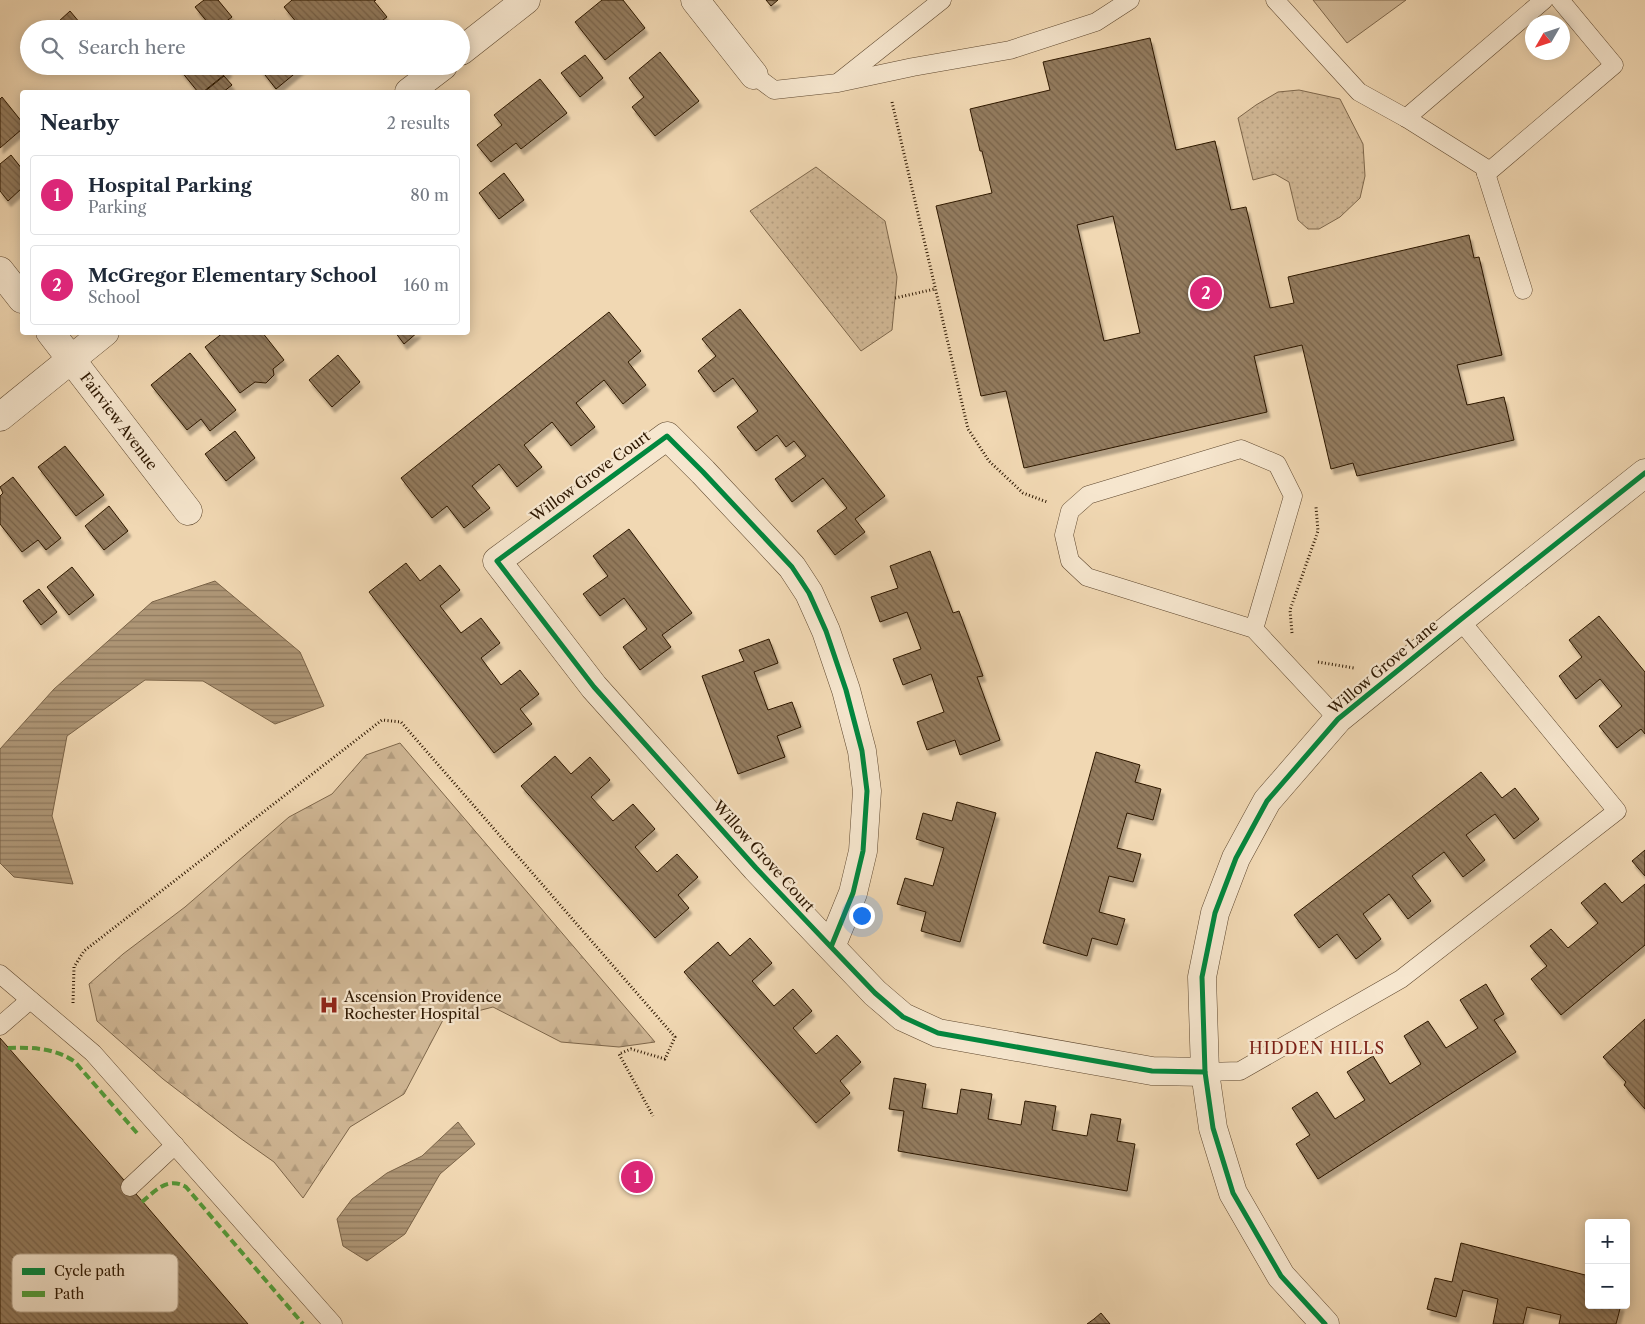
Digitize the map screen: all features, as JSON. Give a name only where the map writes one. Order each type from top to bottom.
[{"type":"street","points":[[470,45],[526,0]]},
{"type":"street","points":[[694,0],[754,75]]},
{"type":"street","points":[[412,90],[431,75]]},
{"type":"street","points":[[0,271],[20,296]]},
{"type":"street","name":"Fairview Avenue","points":[[52,335],[188,511]]},
{"type":"street","points":[[0,417],[101,335]]},
{"type":"street","name":"Willow Grove Court","points":[[831,948],[853,893],[861,859],[867,791],[862,751],[846,690],[826,631],[809,593],[792,567],[667,436],[497,561],[594,687],[756,868],[831,948],[903,1017],[938,1033],[1152,1071],[1204,1072]]},
{"type":"street","name":"Willow Grove Lane","points":[[1325,1324],[1281,1276],[1233,1193],[1213,1128],[1204,1072],[1202,977],[1215,913],[1236,858],[1267,801],[1338,719],[1645,473]]},
{"type":"lane","points":[[838,83],[942,0]]},
{"type":"lane","points":[[754,75],[774,90],[838,83],[913,67],[1010,50],[1096,22],[1130,0]]},
{"type":"lane","points":[[1275,0],[1359,92],[1406,118],[1484,167],[1523,290]]},
{"type":"lane","points":[[1406,118],[1544,0]]},
{"type":"lane","points":[[1486,174],[1614,65],[1560,0]]},
{"type":"lane","points":[[1254,629],[1293,496],[1277,464],[1241,449],[1088,495],[1070,511],[1064,535],[1070,561],[1087,577],[1254,629],[1338,719]]},
{"type":"lane","points":[[1204,1072],[1240,1071],[1402,979],[1617,811],[1460,620]]},
{"type":"lane","points":[[0,974],[93,1054],[333,1324]]},
{"type":"lane","points":[[0,1026],[30,1000]]},
{"type":"lane","points":[[130,1187],[175,1145]]},
{"type":"path","points":[[892,102],[968,429],[989,461],[1023,493],[1046,502],[1051,498]]},
{"type":"path","points":[[895,298],[935,289]]},
{"type":"path","points":[[1293,639],[1290,610],[1318,531],[1316,506]]},
{"type":"path","points":[[1310,660],[1351,669],[1359,667]]},
{"type":"path","points":[[73,1036],[74,967],[84,951],[382,720],[401,722],[674,1037],[665,1059],[631,1050],[619,1054],[652,1116]]},
{"type":"green space","points":[[1313,0],[1406,0],[1347,43]]},
{"type":"green space","points":[[1299,90],[1340,99],[1363,144],[1365,176],[1360,198],[1340,217],[1319,229],[1308,229],[1298,220],[1289,182],[1275,174],[1253,180],[1238,118],[1278,92]]},
{"type":"green space","points":[[816,167],[885,221],[897,277],[892,330],[861,351],[750,211]]},
{"type":"green space","points":[[400,743],[655,1042],[619,1047],[561,1042],[493,1007],[443,1020],[404,1094],[350,1127],[303,1198],[274,1162],[163,1079],[97,1021],[89,984],[123,954],[185,907],[289,817],[332,794],[366,755]]},
{"type":"shaded area","points":[[215,581],[300,652],[324,706],[275,724],[203,681],[145,680],[67,736],[52,816],[73,884],[14,877],[0,863],[0,749],[54,689],[152,602]]},
{"type":"shaded area","points":[[458,1122],[475,1144],[440,1174],[405,1234],[367,1261],[343,1246],[337,1219],[352,1199],[387,1173],[422,1156]]},
{"type":"building","points":[[204,0],[218,0],[232,17],[228,20],[206,20],[195,7]]},
{"type":"building","points":[[292,0],[376,0],[374,1],[387,17],[383,20],[295,20],[284,7]]},
{"type":"building","points":[[602,0],[623,0],[645,28],[605,60],[575,22]]},
{"type":"building","points":[[766,0],[778,0],[771,6]]},
{"type":"building","points":[[70,11],[78,20],[60,20]]},
{"type":"building","points":[[1150,38],[1176,150],[1215,141],[1231,210],[1246,207],[1270,308],[1294,303],[1288,277],[1469,235],[1474,258],[1479,257],[1502,355],[1457,365],[1467,405],[1504,397],[1514,440],[1357,476],[1353,463],[1331,469],[1302,345],[1254,356],[1267,412],[1024,468],[1006,391],[981,396],[936,206],[992,193],[970,109],[1050,90],[1043,62]],"holes":[[[1113,216],[1140,333],[1104,341],[1077,225]]]},
{"type":"building","points":[[660,52],[699,101],[655,136],[632,107],[644,97],[629,78]]},
{"type":"building","points":[[585,55],[603,78],[580,97],[561,73]]},
{"type":"building","points":[[184,75],[224,75],[205,90],[196,90]]},
{"type":"building","points":[[265,75],[293,75],[276,89]]},
{"type":"building","points":[[224,76],[232,85],[226,90],[206,90]]},
{"type":"building","points":[[540,79],[567,113],[521,149],[516,143],[491,162],[477,145],[502,125],[494,115]]},
{"type":"building","points":[[2,97],[20,120],[20,131],[0,148],[0,99]]},
{"type":"building","points":[[11,155],[20,166],[20,190],[8,201],[0,191],[0,164]]},
{"type":"building","points":[[504,173],[524,200],[499,219],[479,193]]},
{"type":"building","points":[[740,309],[885,496],[855,519],[865,532],[835,555],[817,531],[847,508],[823,478],[792,502],[775,479],[806,456],[794,441],[786,447],[777,435],[756,451],[737,427],[758,411],[733,378],[714,392],[698,371],[716,356],[702,339]]},
{"type":"building","points":[[609,312],[641,351],[628,362],[646,385],[623,404],[604,380],[576,403],[595,427],[571,446],[552,422],[524,445],[542,467],[517,487],[499,464],[472,486],[490,508],[464,528],[447,506],[432,518],[401,478]]},
{"type":"building","points":[[220,335],[264,335],[284,360],[273,369],[274,375],[266,383],[255,382],[240,393],[205,347]]},
{"type":"building","points":[[397,335],[414,335],[404,344]]},
{"type":"building","points":[[190,353],[236,410],[210,431],[201,419],[187,430],[151,385]]},
{"type":"building","points":[[338,355],[360,382],[332,407],[309,380]]},
{"type":"building","points":[[235,431],[255,458],[226,481],[205,454]]},
{"type":"building","points":[[65,446],[104,495],[76,516],[38,467]]},
{"type":"building","points":[[13,477],[61,538],[46,550],[38,540],[22,552],[0,524],[0,496],[3,493],[0,487]]},
{"type":"building","points":[[109,506],[128,531],[104,550],[85,526]]},
{"type":"building","points":[[629,529],[692,613],[662,635],[671,647],[640,670],[623,647],[647,629],[624,598],[600,616],[583,594],[608,576],[593,556]]},
{"type":"building","points":[[930,551],[953,613],[959,611],[983,676],[977,677],[1000,740],[960,755],[955,740],[927,750],[917,722],[944,712],[931,674],[903,685],[893,659],[921,649],[907,612],[880,622],[871,597],[898,588],[890,566]]},
{"type":"building","points":[[406,563],[420,581],[440,565],[460,590],[440,606],[461,633],[481,618],[500,643],[481,658],[501,685],[520,670],[539,694],[520,709],[532,724],[494,753],[369,592]]},
{"type":"building","points":[[72,567],[94,595],[69,615],[47,587]]},
{"type":"building","points":[[39,589],[57,612],[41,625],[23,601]]},
{"type":"building","points":[[1599,616],[1645,672],[1645,734],[1641,729],[1617,748],[1599,726],[1622,706],[1600,679],[1576,699],[1559,676],[1582,657],[1569,640]]},
{"type":"building","points":[[769,639],[778,663],[754,672],[768,710],[792,702],[801,727],[777,736],[785,757],[738,774],[702,676],[744,661],[739,650]]},
{"type":"building","points":[[1096,752],[1140,765],[1135,782],[1161,789],[1153,820],[1127,813],[1117,848],[1141,854],[1133,882],[1109,876],[1099,912],[1125,919],[1117,945],[1092,938],[1087,956],[1043,943]]},
{"type":"building","points":[[555,756],[571,774],[590,757],[610,780],[591,797],[613,821],[633,804],[655,829],[635,847],[657,872],[677,854],[698,877],[678,895],[689,908],[655,938],[521,786]]},
{"type":"building","points":[[1481,772],[1502,798],[1515,788],[1539,819],[1514,839],[1495,814],[1466,835],[1485,860],[1463,877],[1444,852],[1412,876],[1431,901],[1408,919],[1389,894],[1363,914],[1381,939],[1356,959],[1337,934],[1319,948],[1294,915]]},
{"type":"building","points":[[957,802],[996,813],[960,942],[921,931],[926,912],[897,904],[905,878],[933,886],[944,848],[916,839],[923,813],[952,821]]},
{"type":"building","points":[[1645,850],[1645,876],[1632,861]]},
{"type":"building","points":[[1605,883],[1622,903],[1645,884],[1645,945],[1561,1015],[1531,979],[1547,966],[1530,946],[1551,929],[1568,948],[1598,923],[1581,903]]},
{"type":"building","points":[[750,938],[772,963],[752,981],[774,1006],[793,989],[812,1011],[793,1028],[816,1054],[837,1035],[861,1062],[840,1081],[850,1093],[816,1123],[684,972],[718,942],[730,956]]},
{"type":"building","points":[[1486,984],[1504,1014],[1494,1020],[1516,1052],[1318,1179],[1296,1144],[1310,1135],[1292,1108],[1317,1092],[1335,1119],[1365,1100],[1347,1072],[1373,1056],[1390,1084],[1421,1064],[1404,1036],[1428,1021],[1446,1048],[1478,1028],[1460,1000]]},
{"type":"building","points":[[1645,1019],[1645,1109],[1624,1085],[1626,1082],[1603,1057]]},
{"type":"building","points":[[0,1038],[248,1324],[0,1324]]},
{"type":"building","points":[[894,1078],[926,1084],[922,1108],[957,1114],[961,1089],[992,1094],[988,1119],[1021,1125],[1025,1101],[1056,1106],[1052,1130],[1087,1136],[1091,1114],[1121,1119],[1117,1141],[1135,1144],[1127,1191],[898,1151],[904,1111],[889,1109]]},
{"type":"building","points":[[1461,1243],[1585,1275],[1585,1309],[1620,1309],[1616,1324],[1559,1324],[1561,1315],[1527,1307],[1523,1324],[1493,1324],[1498,1299],[1463,1290],[1456,1317],[1427,1309],[1435,1278],[1452,1282]]},
{"type":"building","points":[[1101,1313],[1110,1324],[1087,1324],[1094,1319]]},
{"type":"marked path","points":[[8,1048],[34,1048],[52,1051],[68,1057],[75,1062],[137,1133]]},
{"type":"marked path","points":[[142,1202],[162,1186],[173,1183],[186,1187],[303,1324]]},
{"type":"cycle path","points":[[831,947],[756,868],[594,687],[497,561],[667,436],[792,567],[809,593],[826,631],[846,690],[862,751],[867,791],[863,851],[853,893],[831,947],[875,993],[903,1017],[938,1033],[1152,1071],[1205,1072]]},
{"type":"cycle path","points":[[1325,1324],[1281,1276],[1233,1193],[1213,1128],[1205,1072],[1202,977],[1215,913],[1236,858],[1267,801],[1338,719],[1645,473]]},
{"type":"place","name":"McGregor Elementary School","points":[[1206,293]]},
{"type":"place","name":"Ascension Providence Rochester Hospital","points":[[329,1005]]},
{"type":"place","name":"Hospital Parking","points":[[637,1177]]},
{"type":"district","name":"HIDDEN HILLS","points":[[1317,1048]]}]
